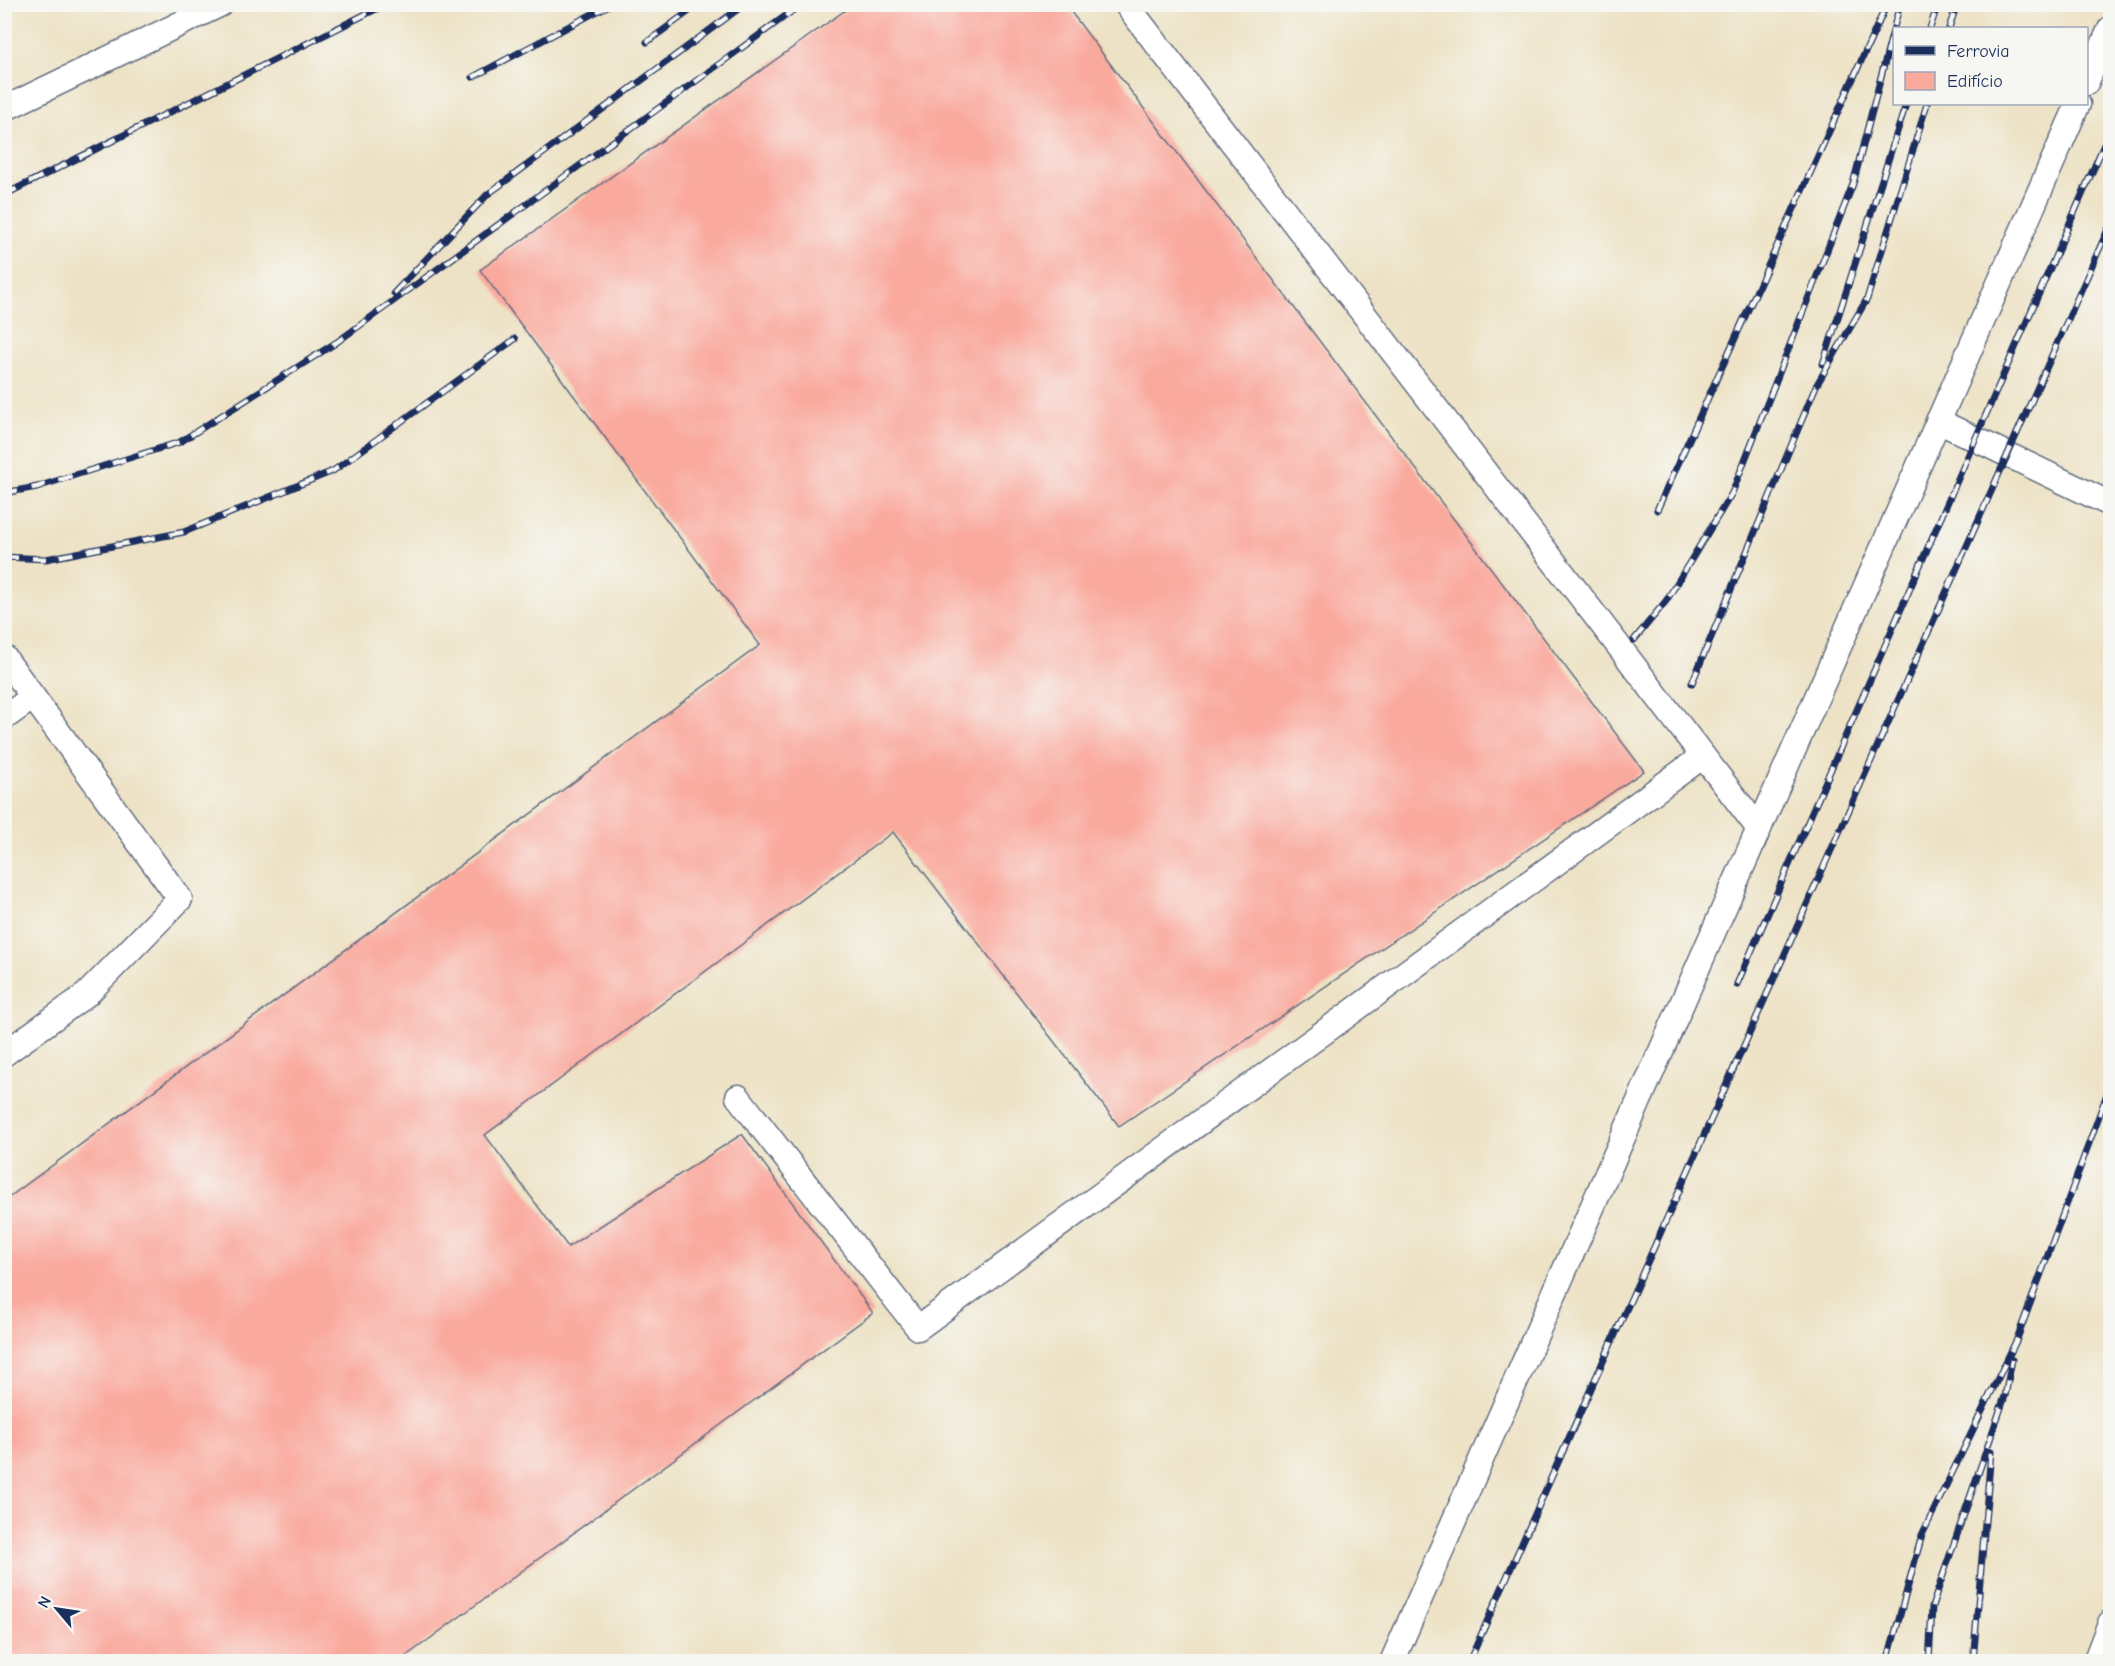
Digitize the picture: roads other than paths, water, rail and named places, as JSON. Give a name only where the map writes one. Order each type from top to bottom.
[{"type":"lane","points":[[4,109],[221,4]]},
{"type":"lane","points":[[1126,4],[1759,829]]},
{"type":"lane","points":[[2088,79],[2110,29]]},
{"type":"lane","points":[[1392,1662],[2078,105]]},
{"type":"lane","points":[[1938,421],[2110,504]]},
{"type":"lane","points":[[4,657],[180,899],[87,994],[4,1054]]},
{"type":"lane","points":[[4,718],[33,697]]},
{"type":"lane","points":[[738,1097],[918,1328],[1703,756]]},
{"type":"lane","points":[[2095,1662],[2110,1623]]},
{"type":"railway","points":[[4,195],[386,4]]},
{"type":"railway","points":[[473,77],[611,4]]},
{"type":"railway","points":[[647,42],[699,4]]},
{"type":"railway","points":[[394,293],[488,194],[745,4]]},
{"type":"railway","points":[[4,493],[37,487],[180,442],[337,342],[802,4]]},
{"type":"railway","points":[[1657,510],[1887,4]]},
{"type":"railway","points":[[1894,27],[1900,4]]},
{"type":"railway","points":[[1930,27],[1938,4]]},
{"type":"railway","points":[[1949,27],[1957,4]]},
{"type":"railway","points":[[1634,640],[1666,601],[1732,493],[1853,184],[1893,31]]},
{"type":"railway","points":[[1823,364],[1906,105]]},
{"type":"railway","points":[[1692,683],[1816,386],[1867,299],[1927,105]]},
{"type":"railway","points":[[1737,984],[2110,131]]},
{"type":"railway","points":[[1469,1662],[2110,225]]},
{"type":"railway","points":[[4,557],[46,559],[184,532],[333,471],[515,339]]},
{"type":"railway","points":[[1887,1662],[1922,1535],[2017,1339],[2110,1086]]},
{"type":"railway","points":[[1929,1662],[1932,1607],[2005,1396],[2012,1360]]},
{"type":"railway","points":[[1973,1662],[1991,1452]]}]
